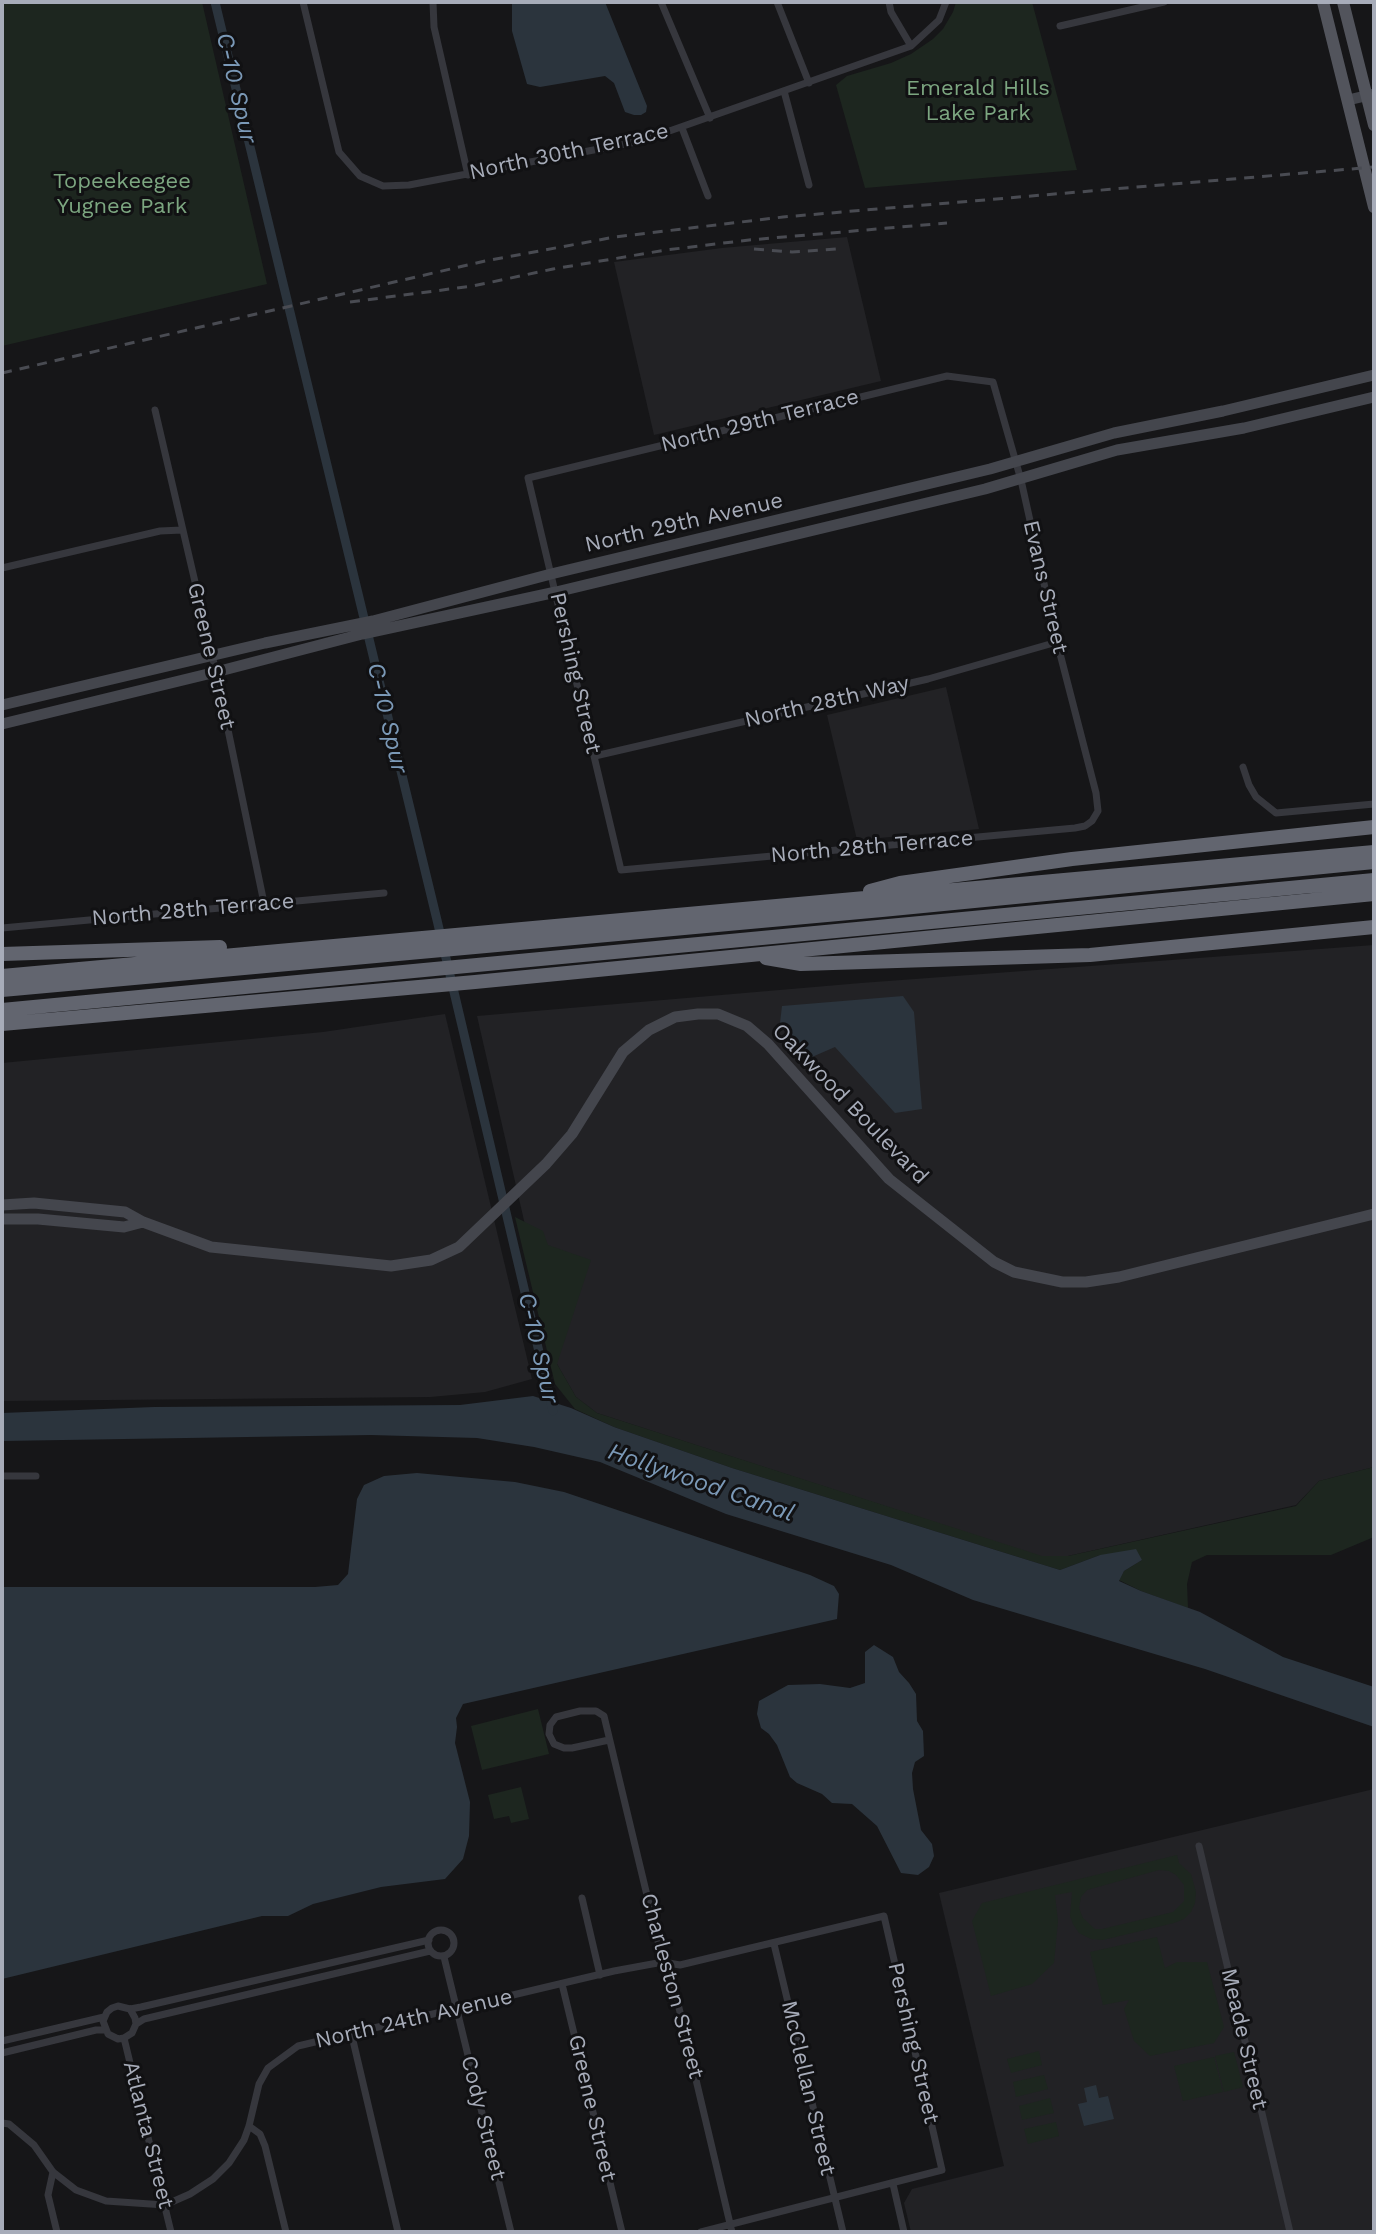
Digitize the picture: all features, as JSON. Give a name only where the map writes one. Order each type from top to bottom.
[{"type":"highway","points":[[834,901],[900,883],[1072,859],[1374,827]]},
{"type":"highway","points":[[2,990],[424,952],[464,941],[834,901],[1374,852]]},
{"type":"highway","points":[[2,976],[417,937],[464,941],[1374,862]]},
{"type":"highway","points":[[2,1010],[1374,880]]},
{"type":"highway","points":[[2,1024],[475,982],[1374,894]]},
{"type":"highway","points":[[746,955],[801,964],[1090,955],[1374,927]]},
{"type":"highway","points":[[2,954],[252,946],[276,951]]},
{"type":"highway","points":[[2,1034],[164,1009]]},
{"type":"main road","points":[[1323,2],[1374,207]]},
{"type":"main road","points":[[1343,2],[1371,100],[1374,125]]},
{"type":"street","name":"North 30th Terrace","points":[[303,2],[339,152],[360,176],[383,186],[468,175],[641,141],[911,46]]},
{"type":"street","points":[[433,2],[434,27],[468,175]]},
{"type":"street","points":[[661,2],[710,118]]},
{"type":"street","points":[[777,2],[809,83]]},
{"type":"street","points":[[889,2],[891,12],[911,46],[939,20],[946,2]]},
{"type":"street","points":[[1060,26],[1164,2]]},
{"type":"street","points":[[784,91],[809,185]]},
{"type":"street","points":[[1349,105],[1371,100]]},
{"type":"street","points":[[682,128],[708,196]]},
{"type":"street","name":"North 29th Avenue","points":[[374,626],[551,574],[990,469],[1114,433],[1374,375]]},
{"type":"street","name":"North 29th Terrace","points":[[528,478],[947,376],[993,382]]},
{"type":"street","name":"Evans Street","points":[[993,382],[1021,480],[1057,642],[1096,793]]},
{"type":"street","name":"North 29th Avenue","points":[[2,705],[212,656],[556,592],[1021,480],[1117,450],[1244,428],[1374,397]]},
{"type":"street","name":"Greene Street","points":[[155,410],[216,672],[264,903]]},
{"type":"street","name":"Pershing Street","points":[[528,478],[621,870]]},
{"type":"street","points":[[2,568],[160,531],[182,530]]},
{"type":"street","name":"North 29th Avenue","points":[[2,724],[216,672],[360,629]]},
{"type":"street","name":"North 28th Way","points":[[595,756],[928,679],[1057,642]]},
{"type":"street","points":[[1243,767],[1256,797],[1276,813],[1374,804]]},
{"type":"street","name":"North 28th Terrace","points":[[621,870],[1082,827],[1092,821],[1098,811],[1096,793]]},
{"type":"street","name":"North 28th Terrace","points":[[2,928],[384,893]]},
{"type":"street","name":"Oakwood Boulevard","points":[[2,1205],[34,1203],[125,1212],[143,1222],[211,1247],[391,1266],[416,1264],[459,1247],[546,1164],[572,1134],[623,1052],[649,1030],[675,1017],[718,1014],[747,1026],[768,1044],[889,1179],[994,1262],[1014,1272],[1062,1282],[1119,1277],[1374,1214]]},
{"type":"street","name":"Oakwood Boulevard","points":[[2,1219],[124,1227],[143,1222]]},
{"type":"street","points":[[2,1476],[36,1476]]},
{"type":"street","name":"Charleston Street","points":[[609,1740],[564,1748],[554,1744],[549,1734],[550,1725],[556,1717],[580,1711],[596,1711],[604,1716],[663,1962],[671,1974],[731,2228]]},
{"type":"street","name":"Meade Street","points":[[1199,1846],[1290,2232]]},
{"type":"street","points":[[582,1898],[600,1975]]},
{"type":"street","name":"Pershing Street","points":[[884,1916],[942,2170],[893,2184]]},
{"type":"street","name":"North 24th Avenue","points":[[165,2205],[213,2179],[229,2163],[244,2140],[259,2084],[268,2068],[298,2046],[600,1975],[663,1962],[680,1965],[884,1916]]},
{"type":"street","points":[[105,2030],[104,2017],[118,2006],[130,2009],[429,1940],[437,1931],[450,1933],[455,1945],[451,1953],[444,1957],[430,1951],[144,2019],[136,2024]]},
{"type":"street","points":[[429,1940],[430,1951]]},
{"type":"street","name":"McClellan Street","points":[[774,1944],[843,2232]]},
{"type":"street","name":"Cody Street","points":[[444,1957],[511,2232]]},
{"type":"street","name":"Greene Street","points":[[562,1984],[622,2232]]},
{"type":"street","points":[[2,2053],[96,2030],[105,2030],[113,2037],[124,2038],[132,2033],[136,2024],[130,2009]]},
{"type":"street","points":[[2,2041],[104,2017]]},
{"type":"street","points":[[351,2032],[398,2232]]},
{"type":"street","name":"Atlanta Street","points":[[124,2038],[171,2232]]},
{"type":"street","points":[[2,2123],[9,2124],[34,2145],[53,2172],[76,2190],[106,2201],[165,2205]]},
{"type":"street","points":[[249,2126],[260,2134],[265,2146],[286,2232]]},
{"type":"street","points":[[53,2172],[48,2195],[57,2232]]},
{"type":"street","points":[[701,2232],[731,2228],[893,2184],[904,2232]]},
{"type":"shaded area","points":[[847,237],[881,381],[654,435],[614,262]]},
{"type":"shaded area","points":[[946,687],[979,829],[857,840],[827,715]]},
{"type":"shaded area","points":[[1374,945],[1374,1467],[1319,1481],[1296,1505],[1068,1556],[1042,1557],[597,1413],[576,1397],[557,1364],[477,1016],[861,983]]},
{"type":"shaded area","points":[[445,1014],[532,1379],[485,1392],[430,1397],[2,1401],[2,1063],[323,1032]]},
{"type":"shaded area","points":[[1374,1789],[1374,2232],[911,2232],[904,2203],[912,2189],[1004,2166],[939,1893]]},
{"type":"green space","name":"Topeekeegee Yugnee Park","points":[[2,2],[202,2],[267,284],[2,346]]},
{"type":"green space","name":"Emerald Hills Lake Park","points":[[956,2],[1032,2],[1077,170],[865,188],[836,85],[847,76],[911,54],[933,39],[943,29]]},
{"type":"green space","points":[[515,1217],[543,1231],[548,1245],[591,1260],[557,1364],[576,1397],[597,1413],[1042,1556],[1068,1556],[1296,1506],[1319,1481],[1374,1467],[1374,1537],[1331,1555],[1207,1555],[1192,1562],[1187,1584],[1188,1608],[1119,1580],[1124,1571],[1142,1560],[1100,1555],[1060,1570],[732,1468],[614,1427],[575,1409],[555,1384]]},
{"type":"green space","points":[[538,1709],[549,1754],[482,1770],[471,1726]]},
{"type":"green space","points":[[521,1787],[529,1819],[511,1823],[509,1816],[494,1819],[488,1795]]},
{"type":"green space","points":[[1177,1855],[1179,1863],[1191,1874],[1196,1892],[1191,1912],[1184,1919],[1103,1940],[1079,1933],[1073,1924],[1070,1916],[1072,1892],[1055,1895],[1058,1921],[1054,1963],[1032,1984],[991,1996],[972,1921],[982,1903]],"holes":[[[1159,1870],[1169,1871],[1184,1885],[1184,1901],[1173,1912],[1102,1929],[1095,1929],[1083,1918],[1079,1908],[1081,1897],[1087,1890]]]},
{"type":"green space","points":[[1157,1937],[1165,1968],[1177,1962],[1207,1962],[1224,2027],[1214,2043],[1150,2056],[1134,2041],[1124,2009],[1129,2000],[1103,2005],[1090,1952]]},
{"type":"green space","points":[[1039,2051],[1042,2065],[1011,2073],[1007,2059]]},
{"type":"green space","points":[[1234,2052],[1243,2087],[1224,2092],[1215,2056]]},
{"type":"green space","points":[[1214,2057],[1223,2092],[1183,2101],[1174,2066]]},
{"type":"green space","points":[[1044,2075],[1048,2089],[1016,2097],[1013,2082]]},
{"type":"green space","points":[[1050,2098],[1054,2113],[1022,2120],[1019,2106]]},
{"type":"green space","points":[[1056,2122],[1059,2136],[1028,2144],[1024,2129]]},
{"type":"water","points":[[512,2],[605,2],[647,106],[646,112],[634,115],[625,112],[614,83],[605,76],[540,87],[527,84],[512,31]]},
{"type":"water","points":[[903,996],[914,1012],[922,1109],[895,1113],[835,1047],[812,1057],[780,1023],[782,1006]]},
{"type":"water","name":"Hollywood Canal","points":[[533,1396],[732,1468],[1060,1570],[1100,1555],[1136,1549],[1142,1560],[1124,1571],[1119,1581],[1200,1612],[1283,1657],[1374,1687],[1374,1727],[1205,1669],[973,1600],[891,1565],[726,1514],[600,1462],[534,1447],[477,1438],[371,1435],[2,1441],[2,1413],[154,1407],[460,1405]]},
{"type":"water","points":[[417,1473],[515,1482],[564,1492],[810,1575],[834,1586],[839,1594],[837,1619],[463,1704],[456,1718],[455,1743],[470,1802],[469,1836],[463,1859],[445,1879],[381,1887],[313,1904],[288,1916],[262,1916],[2,1979],[2,1587],[338,1585],[348,1574],[357,1499],[364,1485],[384,1476]]},
{"type":"water","points":[[874,1645],[893,1657],[899,1672],[916,1694],[917,1721],[923,1731],[924,1756],[915,1762],[913,1789],[921,1830],[932,1844],[934,1856],[929,1867],[918,1875],[901,1873],[877,1826],[852,1804],[832,1803],[790,1777],[777,1745],[761,1728],[757,1714],[759,1701],[788,1685],[820,1684],[850,1688],[865,1683],[865,1652]]},
{"type":"water","points":[[1096,2085],[1099,2098],[1108,2096],[1114,2119],[1084,2126],[1078,2104],[1087,2102],[1084,2088]]},
{"type":"waterway","name":"C-10 Spur","points":[[215,2],[553,1411]]},
{"type":"railway","points":[[2,373],[485,261],[615,237],[783,217],[1374,167]]},
{"type":"railway","points":[[350,302],[473,286],[666,250],[947,223]]},
{"type":"railway","points":[[754,249],[792,252],[836,249]]}]
